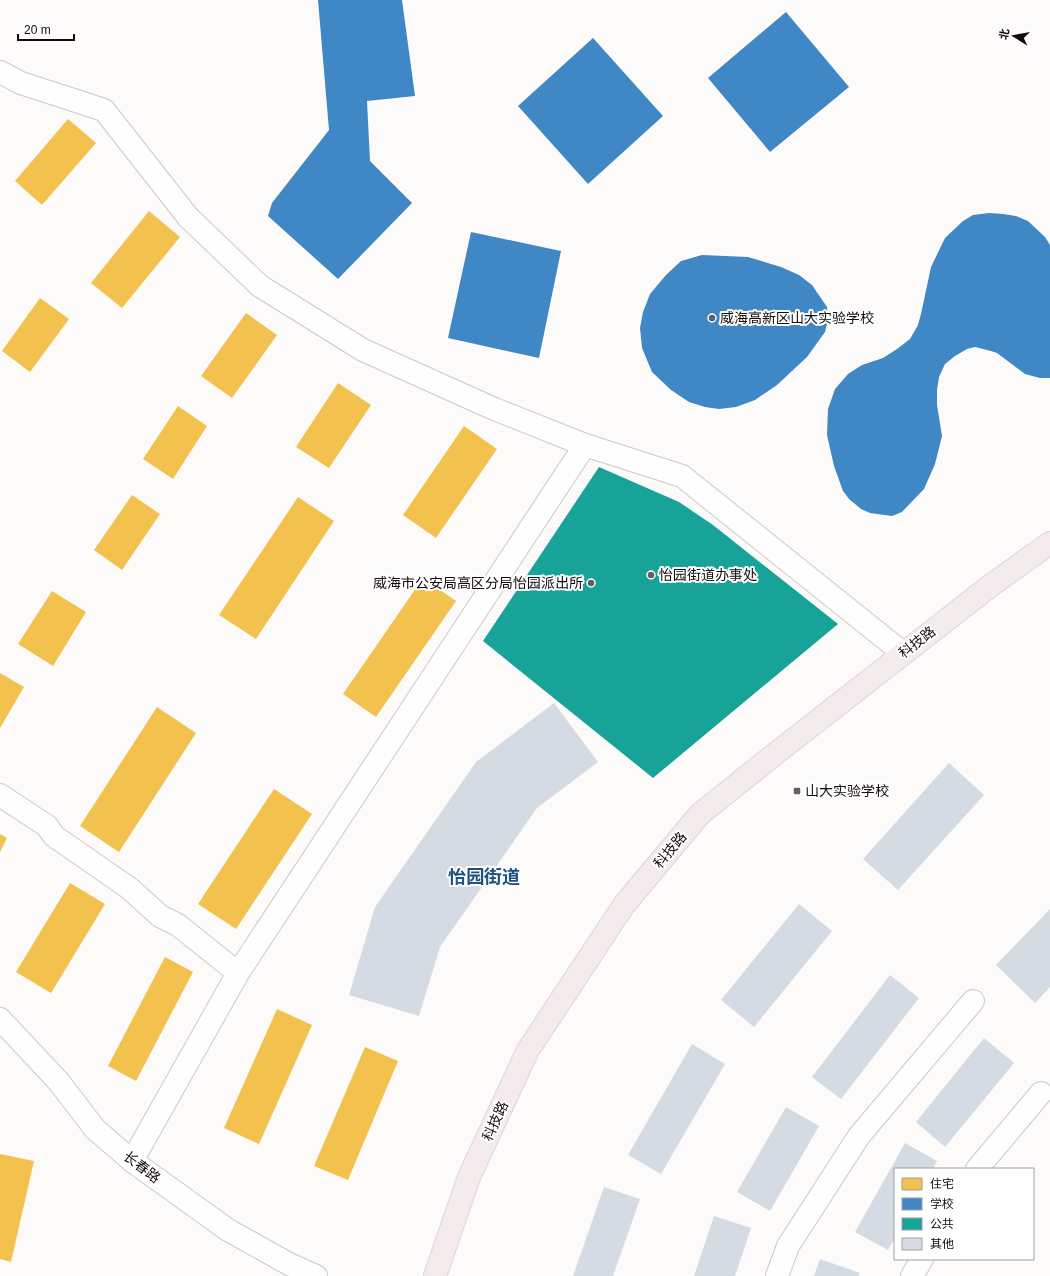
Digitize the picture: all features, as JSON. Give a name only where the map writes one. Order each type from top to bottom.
[{"type":"main road","name":"科技路","points":[[435,1276],[469,1177],[528,1050],[624,905],[700,814],[903,653],[990,586],[1050,543]]},
{"type":"street","points":[[0,72],[21,83],[104,110],[188,217],[260,286],[363,350],[492,408],[585,445],[682,476],[903,653]]},
{"type":"street","points":[[132,1161],[238,973],[585,445]]},
{"type":"street","points":[[0,795],[47,826],[54,836],[129,888],[160,916],[178,925],[238,973]]},
{"type":"street","points":[[777,1276],[788,1246],[859,1136],[973,1001]]},
{"type":"street","name":"长春路","points":[[0,1019],[59,1082],[95,1129],[132,1161],[228,1230],[289,1264],[316,1276]]},
{"type":"street","points":[[978,1168],[1041,1093]]},
{"type":"street","points":[[912,1276],[921,1260]]},
{"type":"building: 住宅","points":[[68,119],[96,143],[42,205],[15,181]]},
{"type":"building: 住宅","points":[[149,211],[180,237],[122,308],[91,283]]},
{"type":"building: 住宅","points":[[40,298],[69,319],[30,372],[2,351]]},
{"type":"building: 住宅","points":[[246,313],[277,335],[232,398],[201,376]]},
{"type":"building: 住宅","points":[[338,383],[371,405],[329,468],[296,447]]},
{"type":"building: 住宅","points":[[178,406],[207,426],[173,479],[143,459]]},
{"type":"building: 住宅","points":[[464,426],[497,449],[436,538],[403,515]]},
{"type":"building: 住宅","points":[[132,495],[160,514],[122,570],[94,550]]},
{"type":"building: 住宅","points":[[298,497],[334,521],[256,639],[219,615]]},
{"type":"building: 住宅","points":[[423,578],[456,601],[376,717],[343,694]]},
{"type":"building: 住宅","points":[[52,591],[86,612],[53,666],[18,644]]},
{"type":"building: 住宅","points":[[0,673],[24,687],[0,728]]},
{"type":"building: 住宅","points":[[157,707],[196,733],[119,852],[80,826]]},
{"type":"building: 住宅","points":[[274,789],[312,814],[236,929],[198,904]]},
{"type":"building: 住宅","points":[[0,834],[7,838],[0,852]]},
{"type":"building: 住宅","points":[[70,883],[105,904],[51,993],[16,972]]},
{"type":"building: 住宅","points":[[165,957],[193,972],[136,1081],[108,1066]]},
{"type":"building: 住宅","points":[[277,1009],[312,1025],[259,1144],[224,1128]]},
{"type":"building: 住宅","points":[[365,1047],[398,1061],[348,1180],[314,1166]]},
{"type":"building: 住宅","points":[[0,1154],[34,1161],[11,1262],[0,1259]]},
{"type":"building: 学校","points":[[318,0],[402,0],[415,96],[367,101],[370,161],[412,203],[338,279],[268,216],[272,203],[329,130]]},
{"type":"building: 学校","points":[[786,12],[849,87],[770,152],[708,78]]},
{"type":"building: 学校","points":[[593,38],[663,116],[588,184],[518,106]]},
{"type":"building: 学校","points":[[989,213],[1016,216],[1028,221],[1045,237],[1050,245],[1050,378],[1040,378],[1025,374],[997,353],[975,347],[967,349],[955,356],[945,364],[939,377],[937,405],[942,436],[935,464],[924,489],[902,512],[892,516],[870,513],[861,509],[849,499],[843,491],[834,466],[827,435],[828,409],[835,389],[848,374],[862,365],[883,358],[910,339],[918,325],[931,267],[945,238],[963,221],[973,215]]},
{"type":"building: 学校","points":[[471,232],[561,251],[539,358],[448,338]]},
{"type":"building: 学校","points":[[702,255],[748,257],[781,267],[799,275],[812,285],[827,307],[828,320],[825,332],[807,357],[777,385],[755,400],[736,407],[719,409],[705,407],[689,402],[671,390],[652,372],[642,348],[640,328],[643,312],[650,294],[666,275],[681,261]]},
{"type":"building: 公共","name":"怡园街道办事处","points":[[599,467],[679,502],[713,525],[838,624],[653,778],[483,641]]},
{"type":"building: 其他","points":[[554,703],[598,762],[537,808],[440,947],[419,1016],[349,995],[375,907],[476,762]]},
{"type":"building: 其他","points":[[949,763],[984,795],[898,890],[863,859]]},
{"type":"building: 其他","points":[[799,904],[832,931],[754,1027],[721,1000]]},
{"type":"building: 其他","points":[[1050,909],[1050,987],[1035,1003],[996,965]]},
{"type":"building: 其他","points":[[890,975],[919,998],[841,1099],[812,1077]]},
{"type":"building: 其他","points":[[984,1038],[1014,1063],[945,1147],[916,1122]]},
{"type":"building: 其他","points":[[692,1044],[725,1064],[661,1174],[628,1155]]},
{"type":"building: 其他","points":[[786,1107],[819,1126],[770,1211],[737,1192]]},
{"type":"building: 其他","points":[[905,1143],[937,1161],[934,1168],[894,1168],[894,1239],[888,1250],[855,1232]]},
{"type":"building: 其他","points":[[604,1187],[640,1199],[613,1276],[573,1276]]},
{"type":"building: 其他","points":[[714,1216],[751,1228],[735,1276],[694,1276]]},
{"type":"building: 其他","points":[[820,1259],[860,1273],[859,1276],[814,1276]]},
{"type":"place","name":"威海高新区山大实验学校","points":[[712,318]]},
{"type":"place","name":"怡园街道办事处","points":[[651,575]]},
{"type":"place","name":"威海市公安局高区分局怡园派出所","points":[[591,583]]},
{"type":"place","name":"山大实验学校","points":[[797,791]]},
{"type":"district","name":"怡园街道","points":[[484,877]]}]
